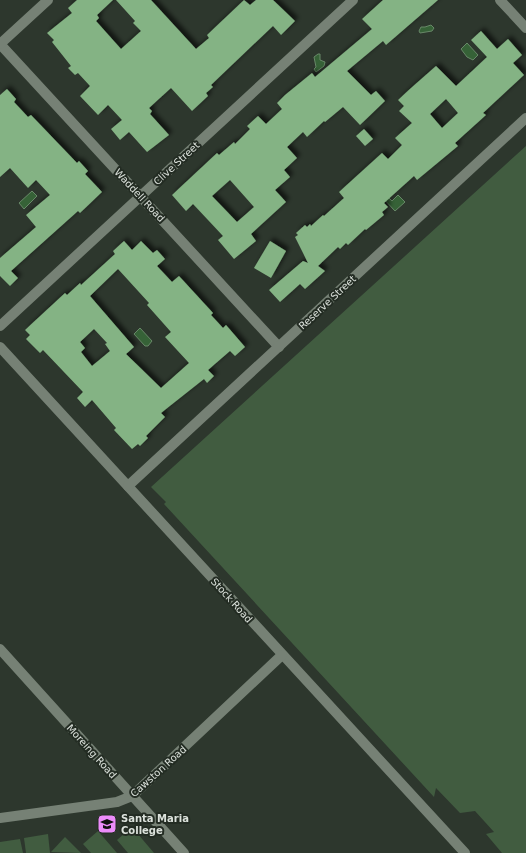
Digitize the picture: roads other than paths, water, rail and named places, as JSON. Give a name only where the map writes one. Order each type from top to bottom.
[{"type":"street","points":[[0,44],[48,0]]},
{"type":"street","name":"Clive Street","points":[[0,326],[140,195],[353,0]]},
{"type":"street","points":[[500,0],[526,28]]},
{"type":"street","name":"Waddell Road","points":[[0,44],[279,347]]},
{"type":"street","name":"Reserve Street","points":[[128,486],[526,118]]},
{"type":"street","name":"Stock Road","points":[[0,347],[464,853]]},
{"type":"street","name":"Moreing Road","points":[[0,650],[184,853]]},
{"type":"street","name":"Cawston Road","points":[[0,818],[117,802],[132,796],[282,655]]},
{"type":"place","name":"Santa Maria College","points":[[107,824]]}]
